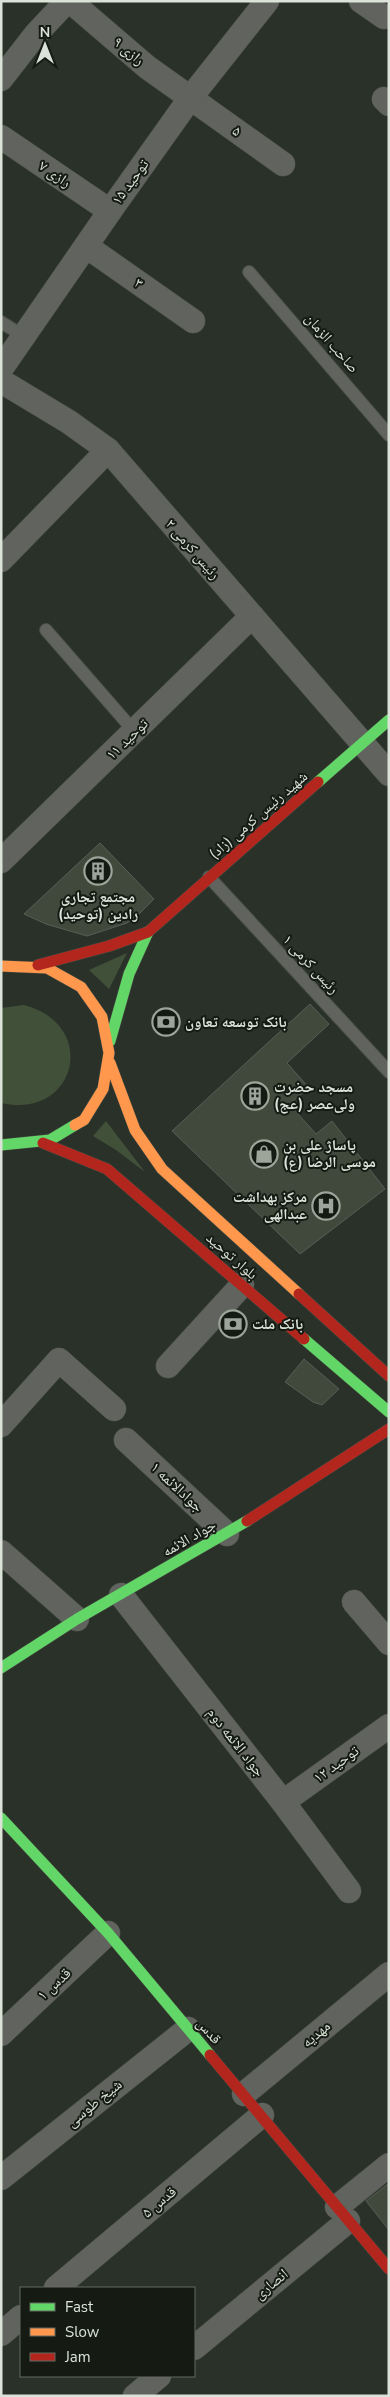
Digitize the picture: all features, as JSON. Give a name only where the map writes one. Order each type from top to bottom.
[{"type":"main road","name":"شهید رئیس کرمی (زاد)","points":[[148,932],[389,720]]},
{"type":"main road","points":[[38,965],[110,946],[148,932]]},
{"type":"main road","points":[[1,1145],[22,1147],[43,1144],[70,1131],[82,1122],[96,1105],[106,1085],[110,1063],[110,1041],[129,974],[148,932]]},
{"type":"main road","points":[[1,966],[15,964],[38,965],[59,972],[77,984],[93,1001],[104,1020],[110,1041]]},
{"type":"main road","name":"بلوار توحید","points":[[110,1063],[135,1130],[162,1169],[389,1376]]},
{"type":"main road","name":"بلوار توحید","points":[[43,1144],[107,1169],[389,1412]]},
{"type":"main road","name":"جواد الائمه","points":[[1,1674],[6,1665],[77,1618],[227,1534],[389,1428]]},
{"type":"main road","name":"قدس","points":[[1,1818],[108,1934],[389,2269]]},
{"type":"street","points":[[1,79],[36,34],[68,1]]},
{"type":"street","name":"رازی ۹","points":[[68,1],[147,67],[191,97]]},
{"type":"street","name":"توحید ۱۵","points":[[1,369],[191,97],[267,1]]},
{"type":"street","points":[[361,1],[384,17]]},
{"type":"street","name":"۵","points":[[191,97],[283,164]]},
{"type":"street","name":"رازی ۷","points":[[1,137],[110,211]]},
{"type":"street","name":"۳","points":[[86,246],[193,321]]},
{"type":"street","name":"رئیس کرمی ۲","points":[[1,381],[69,422],[108,450],[389,774]]},
{"type":"street","points":[[1,560],[108,450]]},
{"type":"street","name":"توحید ۱۱","points":[[1,860],[252,616]]},
{"type":"street","points":[[168,1366],[242,1284]]},
{"type":"street","points":[[1,1425],[59,1360],[114,1409]]},
{"type":"street","name":"جوادالائمه ۱","points":[[126,1440],[227,1534]]},
{"type":"street","points":[[1,1552],[77,1618]]},
{"type":"street","name":"جواد الائمه دوم","points":[[120,1595],[283,1802],[349,1891]]},
{"type":"street","points":[[354,1602],[389,1643]]},
{"type":"street","name":"توحید ۱۲","points":[[283,1802],[389,1726]]},
{"type":"street","name":"قدس ۱","points":[[1,2034],[108,1934]]},
{"type":"street","name":"مهدیه","points":[[244,2094],[389,1974]]},
{"type":"street","name":"شیخ طوسی","points":[[1,2178],[188,2029]]},
{"type":"street","name":"قدس ۵","points":[[57,2287],[262,2116]]},
{"type":"street","name":"انصاری","points":[[195,2347],[342,2214],[389,2165]]},
{"type":"street","points":[[1,2334],[20,2318]]},
{"type":"street","points":[[135,2396],[158,2377]]},
{"type":"lane","name":"صاحب الزمان","points":[[249,272],[389,435]]},
{"type":"lane","points":[[1,322],[25,336]]},
{"type":"lane","points":[[46,630],[134,731]]},
{"type":"lane","name":"رئیس کرمی ۱","points":[[209,877],[389,1072]]},
{"type":"green space","points":[[127,953],[109,989],[89,970]]},
{"type":"green space","points":[[24,1005],[48,1016],[63,1031],[70,1049],[69,1068],[61,1085],[47,1098],[27,1104],[1,1103],[1,1008]]},
{"type":"green space","points":[[106,1121],[145,1172],[116,1150],[93,1136]]},
{"type":"building","name":"مجتمع تجاری رادین (توحید)","points":[[100,843],[154,899],[140,913],[127,923],[87,936],[46,924],[24,914]]},
{"type":"building","points":[[310,1004],[329,1024],[287,1063],[309,1088],[289,1104],[316,1134],[332,1121],[385,1189],[300,1254],[172,1131]]},
{"type":"building","points":[[304,1359],[339,1389],[322,1405],[313,1402],[285,1382]]},
{"type":"building","points":[[389,2183],[389,2230],[366,2201]]},
{"type":"traffic: fast","points":[[318,782],[389,720]]},
{"type":"traffic: fast","points":[[110,1041],[129,974],[148,932]]},
{"type":"traffic: fast","points":[[1,1145],[50,1140],[75,1125]]},
{"type":"traffic: fast","points":[[304,1339],[389,1412]]},
{"type":"traffic: fast","points":[[1,1668],[77,1619],[247,1521]]},
{"type":"traffic: fast","points":[[1,1818],[108,1933],[210,2055]]},
{"type":"traffic: slow","points":[[1,966],[47,968],[81,987],[102,1017],[109,1053],[103,1089],[84,1120],[75,1125]]},
{"type":"traffic: slow","points":[[110,1063],[135,1130],[162,1169],[299,1294]]},
{"type":"traffic: jam","points":[[38,965],[109,946],[148,932],[318,782]]},
{"type":"traffic: jam","points":[[43,1143],[107,1169],[304,1339]]},
{"type":"traffic: jam","points":[[299,1294],[389,1376]]},
{"type":"traffic: jam","points":[[247,1521],[389,1429]]},
{"type":"traffic: jam","points":[[210,2055],[389,2269]]},
{"type":"place","name":"مجتمع تجاری رادین (توحید)","points":[[98,871]]},
{"type":"place","name":"بانک توسعه تعاون","points":[[166,1022]]},
{"type":"place","name":"مسجد حضرت ولی‌عصر (عج)","points":[[255,1096]]},
{"type":"place","name":"پاساژ علی بن موسی الرضا (ع)","points":[[264,1154]]},
{"type":"place","name":"مرکز بهداشت عبدالهی","points":[[326,1206]]},
{"type":"place","name":"بانک ملت","points":[[233,1324]]}]
